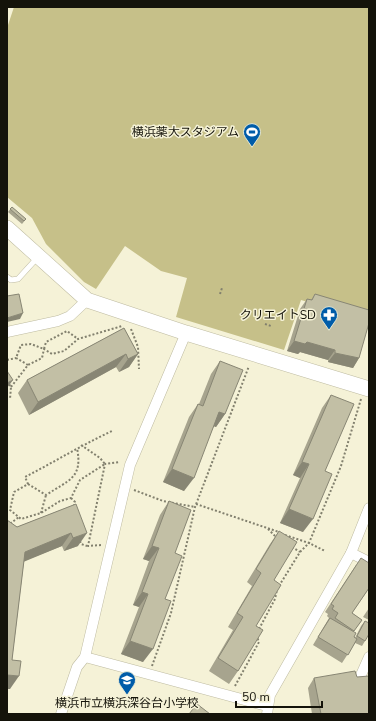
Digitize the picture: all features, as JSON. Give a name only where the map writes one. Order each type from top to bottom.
[{"type":"street","points":[[7,228],[87,300],[186,333],[366,389]]},
{"type":"street","points":[[7,332],[58,321],[70,316],[87,300]]},
{"type":"street","points":[[61,714],[77,667],[85,657],[130,465],[186,333]]},
{"type":"street","points":[[85,657],[230,696],[267,710],[270,696],[352,553],[369,508]]},
{"type":"street","points":[[352,553],[369,562]]},
{"type":"street","points":[[360,675],[369,657]]},
{"type":"lane","points":[[7,277],[14,281],[18,279],[39,257]]},
{"type":"path","points":[[220,294],[222,288]]},
{"type":"path","points":[[265,324],[271,326]]},
{"type":"path","points":[[16,358],[21,345],[32,344],[52,354],[64,351],[78,339],[121,326],[131,328],[138,347],[140,359],[139,368]]},
{"type":"path","points":[[10,399],[11,387],[28,365],[42,358],[46,342],[67,331],[78,339]]},
{"type":"path","points":[[149,674],[171,613],[195,507],[254,354]]},
{"type":"path","points":[[7,360],[16,358],[28,365]]},
{"type":"path","points":[[7,380],[11,387]]},
{"type":"path","points":[[230,696],[259,642],[256,633],[275,599],[278,589],[300,552],[309,543],[341,466],[366,389]]},
{"type":"path","points":[[46,495],[28,484],[25,477],[81,445],[112,431]]},
{"type":"path","points":[[81,445],[100,458],[105,464]]},
{"type":"path","points":[[41,513],[46,495],[74,477],[80,462],[76,448]]},
{"type":"path","points":[[28,484],[14,492],[8,511],[21,519],[41,513],[60,502],[71,498],[80,480],[105,464],[122,462],[130,465]]},
{"type":"path","points":[[88,546],[105,464]]},
{"type":"path","points":[[74,477],[80,480]]},
{"type":"path","points":[[125,486],[163,501],[195,507]]},
{"type":"path","points":[[71,498],[75,502],[74,507]]},
{"type":"path","points":[[196,504],[309,543],[324,551]]},
{"type":"path","points":[[7,526],[19,517]]},
{"type":"path","points":[[267,528],[282,541]]},
{"type":"path","points":[[79,538],[81,544],[88,546],[112,544]]},
{"type":"path","points":[[288,545],[300,552]]},
{"type":"shaded area","points":[[14,7],[369,7],[369,320],[301,300],[284,350],[176,317],[187,278],[161,271],[125,246],[96,289],[84,282],[46,244],[32,218],[7,197],[7,28]]},
{"type":"building","points":[[12,207],[26,219],[24,221],[10,209]]},
{"type":"building","points":[[19,294],[23,313],[7,318],[7,296]]},
{"type":"building","name":"クリエイトSD","points":[[315,294],[369,310],[369,323],[359,358],[335,353],[335,350],[307,342],[305,344],[294,341],[307,299],[312,300]]},
{"type":"building","points":[[124,328],[138,354],[128,359],[126,354],[38,402],[27,380]]},
{"type":"building","points":[[220,361],[243,370],[225,414],[219,412],[194,478],[172,469],[198,404],[203,406]]},
{"type":"building","points":[[7,371],[13,380],[7,383]]},
{"type":"building","points":[[331,395],[354,404],[325,471],[332,474],[313,519],[289,509],[309,464],[302,462]]},
{"type":"building","points":[[169,501],[191,510],[175,553],[182,556],[165,599],[171,601],[153,649],[130,641],[148,594],[142,592],[159,548],[152,546]]},
{"type":"building","points":[[76,504],[87,533],[73,538],[71,533],[25,552],[12,660],[21,661],[19,676],[7,675],[7,520],[17,527]]},
{"type":"building","points":[[279,531],[297,542],[274,580],[281,585],[256,626],[263,630],[238,671],[218,658],[243,617],[237,613],[261,573],[256,569]]},
{"type":"building","points":[[361,558],[369,563],[369,588],[352,613],[362,620],[354,631],[335,618],[338,613],[332,609],[334,606],[331,604]]},
{"type":"building","points":[[330,618],[356,633],[354,637],[357,639],[348,655],[318,637]]},
{"type":"building","points":[[365,621],[369,623],[369,634],[365,641],[357,636]]},
{"type":"building","points":[[355,671],[357,677],[369,676],[369,714],[321,714],[314,678]]},
{"type":"building","points":[[197,704],[210,714],[189,714]]},
{"type":"place","name":"横浜薬大スタジアム","points":[[252,147]]},
{"type":"place","name":"クリエイトSD","points":[[329,330]]},
{"type":"place","name":"横浜市立横浜深谷台小学校","points":[[127,695]]}]
